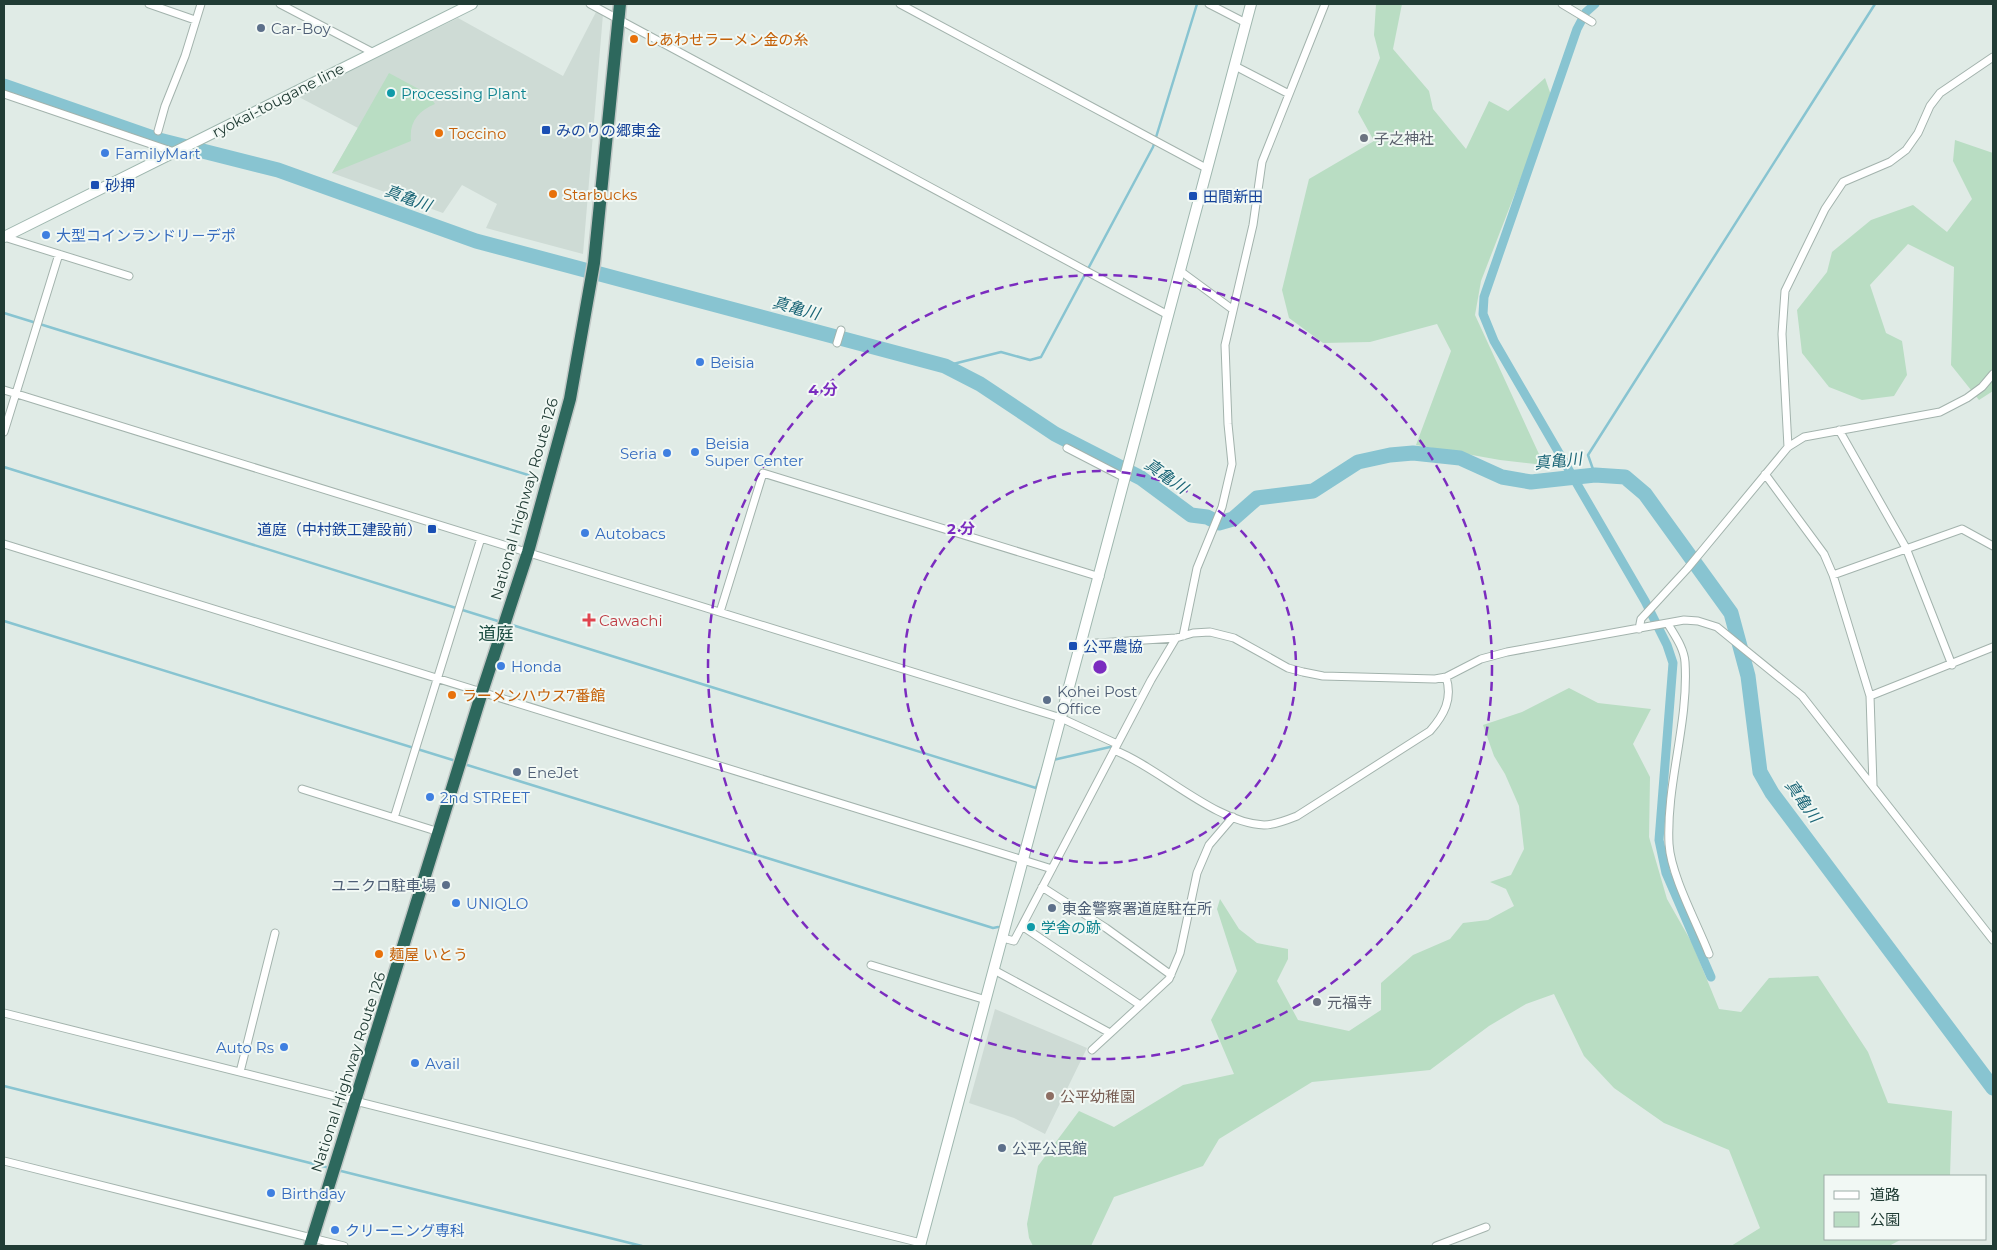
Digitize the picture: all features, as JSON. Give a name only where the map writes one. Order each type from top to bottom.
[{"type":"highway","name":"National Highway Route 126","points":[[311,1242],[482,692],[528,552],[570,399],[594,263],[620,4]]},
{"type":"street","points":[[149,4],[195,20]]},
{"type":"street","points":[[158,131],[165,106],[185,56],[201,4]]},
{"type":"street","points":[[280,4],[372,52]]},
{"type":"street","name":"ryokai-tougane line","points":[[4,237],[372,52],[472,4]]},
{"type":"street","points":[[590,4],[1168,315]]},
{"type":"street","points":[[900,4],[1206,168]]},
{"type":"street","points":[[1209,4],[1246,24]]},
{"type":"street","points":[[4,1013],[920,1244],[1100,577],[1179,270],[1251,4]]},
{"type":"street","points":[[1003,938],[1014,941],[1116,747],[1180,637],[1197,568],[1222,507],[1232,464],[1228,424],[1225,345],[1251,234],[1262,162],[1324,4]]},
{"type":"street","points":[[1562,4],[1592,22]]},
{"type":"street","points":[[1788,447],[1782,334],[1785,291],[1825,209],[1843,182],[1890,162],[1906,150],[1918,133],[1930,106],[1940,93],[1993,57]]},
{"type":"street","points":[[1235,66],[1289,94]]},
{"type":"street","points":[[4,94],[174,152]]},
{"type":"street","points":[[4,237],[130,276]]},
{"type":"street","points":[[4,432],[59,254]]},
{"type":"street","points":[[1179,270],[1232,309]]},
{"type":"street","points":[[837,343],[841,330]]},
{"type":"street","points":[[1638,629],[1642,619],[1687,569],[1788,447],[1804,436],[1940,412],[1967,398],[1982,387],[1993,374]]},
{"type":"street","points":[[4,390],[1061,718],[1147,765],[1180,790],[1233,817],[1264,825],[1298,816],[1430,732],[1441,718],[1448,703],[1450,689],[1446,677]]},
{"type":"street","points":[[1840,430],[1906,548],[1952,665]]},
{"type":"street","points":[[1067,448],[1125,478]]},
{"type":"street","points":[[720,612],[763,473],[1100,577]]},
{"type":"street","points":[[1765,474],[1824,554],[1833,575],[1870,696],[1873,785]]},
{"type":"street","points":[[1833,575],[1962,529],[1993,546]]},
{"type":"street","points":[[394,818],[481,538]]},
{"type":"street","points":[[4,544],[1052,869]]},
{"type":"street","points":[[1082,644],[1180,637],[1210,632],[1234,638],[1288,668],[1323,676],[1435,679],[1446,677],[1493,655],[1684,620],[1698,621],[1717,627],[1727,633],[1802,696],[1993,940]]},
{"type":"street","points":[[1668,624],[1681,648],[1685,661],[1683,720],[1670,813],[1671,860],[1709,954]]},
{"type":"street","points":[[1870,696],[1952,665],[1993,647]]},
{"type":"street","points":[[302,789],[439,832]]},
{"type":"street","points":[[1092,1050],[1171,975],[1180,952],[1197,872],[1209,845],[1233,817]]},
{"type":"street","points":[[1042,887],[1106,928],[1171,975]]},
{"type":"street","points":[[1022,926],[1140,1005]]},
{"type":"street","points":[[240,1072],[275,932]]},
{"type":"street","points":[[871,965],[986,1000]]},
{"type":"street","points":[[994,970],[1110,1033]]},
{"type":"street","points":[[4,1161],[311,1242],[344,1246]]},
{"type":"street","points":[[1436,1246],[1486,1227]]},
{"type":"shaded area","points":[[596,12],[603,14],[583,254],[486,228],[497,204],[462,185],[443,213],[332,173],[358,128],[297,96],[458,18],[563,76]]},
{"type":"shaded area","points":[[995,1009],[1087,1048],[1045,1134],[1014,1118],[969,1103]]},
{"type":"green space","points":[[1376,4],[1402,4],[1393,49],[1429,91],[1433,109],[1466,149],[1489,101],[1508,111],[1545,78],[1552,98],[1481,281],[1475,315],[1544,465],[1500,460],[1416,445],[1451,351],[1437,324],[1370,342],[1323,343],[1289,318],[1282,290],[1309,179],[1374,141],[1358,112],[1380,58],[1374,35]]},
{"type":"green space","points":[[389,73],[428,94],[435,104],[424,110],[416,118],[413,123],[411,141],[332,173]]},
{"type":"green space","points":[[1955,140],[1993,153],[1993,391],[1979,400],[1951,365],[1954,267],[1908,244],[1870,285],[1886,333],[1902,341],[1907,375],[1894,396],[1862,400],[1829,387],[1802,353],[1797,310],[1827,272],[1832,252],[1871,220],[1913,205],[1947,232],[1972,199],[1953,161]]},
{"type":"green space","points":[[1569,688],[1598,703],[1651,709],[1633,744],[1650,777],[1649,837],[1667,899],[1692,943],[1719,1009],[1741,1012],[1769,978],[1818,976],[1868,1052],[1888,1103],[1952,1111],[1950,1175],[1824,1175],[1824,1240],[1900,1240],[1889,1246],[1731,1246],[1760,1228],[1729,1150],[1664,1123],[1614,1088],[1584,1056],[1554,994],[1526,1004],[1489,1026],[1430,1070],[1312,1082],[1219,1139],[1203,1166],[1114,1197],[1091,1246],[1033,1246],[1029,1238],[1027,1224],[1038,1166],[1079,1111],[1114,1127],[1183,1085],[1234,1074],[1211,1020],[1237,971],[1217,909],[1220,899],[1239,929],[1257,943],[1288,949],[1288,959],[1277,981],[1298,1020],[1349,1031],[1381,1010],[1381,983],[1413,955],[1450,939],[1463,923],[1488,920],[1514,906],[1506,889],[1490,882],[1511,875],[1524,849],[1519,806],[1505,774],[1494,756],[1483,725],[1522,712]]},
{"type":"waterway","points":[[945,366],[1001,352],[1030,360],[1041,357],[1153,147],[1197,4]]},
{"type":"waterway","points":[[1595,4],[1586,12],[1577,29],[1484,297],[1483,314],[1494,341],[1645,601],[1667,645],[1673,663],[1659,840],[1666,873],[1711,977]]},
{"type":"waterway","points":[[1595,475],[1588,455],[1875,4]]},
{"type":"waterway","name":"真亀川","points":[[4,86],[159,140],[278,170],[476,241],[945,366],[980,384],[1055,434],[1141,478],[1191,515],[1207,517],[1219,523],[1233,519],[1257,498],[1313,491],[1358,462],[1390,455],[1413,453],[1460,458],[1502,477],[1531,482],[1595,475],[1625,477],[1645,494],[1731,613],[1748,676],[1760,772],[1772,793],[1993,1088]]},
{"type":"waterway","points":[[4,313],[538,478]]},
{"type":"waterway","points":[[4,467],[501,622]]},
{"type":"waterway","points":[[4,621],[456,761]]},
{"type":"waterway","points":[[509,624],[1036,788],[1045,762]]},
{"type":"waterway","points":[[1053,760],[1110,747]]},
{"type":"waterway","points":[[464,764],[993,928],[998,927]]},
{"type":"waterway","points":[[4,1086],[330,1168]]},
{"type":"waterway","points":[[337,1170],[642,1246]]},
{"type":"place","name":"Car-Boy","points":[[261,28]]},
{"type":"place","name":"しあわせラーメン金の糸","points":[[634,39]]},
{"type":"place","name":"Processing Plant","points":[[391,93]]},
{"type":"place","name":"みのりの郷東金","points":[[546,130]]},
{"type":"place","name":"Toccino","points":[[439,133]]},
{"type":"place","name":"子之神社","points":[[1364,138]]},
{"type":"place","name":"FamilyMart","points":[[105,153]]},
{"type":"place","name":"砂押","points":[[95,185]]},
{"type":"place","name":"Starbucks","points":[[553,194]]},
{"type":"place","name":"田間新田","points":[[1193,196]]},
{"type":"place","name":"大型コインランドリ－デポ","points":[[46,235]]},
{"type":"place","name":"Beisia","points":[[700,362]]},
{"type":"place","name":"Beisia Super Center","points":[[695,452]]},
{"type":"place","name":"Seria","points":[[667,453]]},
{"type":"place","name":"道庭（中村鉄工建設前）","points":[[432,529]]},
{"type":"place","name":"Autobacs","points":[[585,533]]},
{"type":"place","name":"Cawachi","points":[[589,620]]},
{"type":"place","name":"公平農協","points":[[1073,646]]},
{"type":"place","name":"Honda","points":[[501,666]]},
{"type":"place","name":"ラーメンハウス7番館","points":[[452,695]]},
{"type":"place","name":"Kohei Post Office","points":[[1047,700]]},
{"type":"place","name":"EneJet","points":[[517,772]]},
{"type":"place","name":"2nd STREET","points":[[430,797]]},
{"type":"place","name":"ユニクロ駐車場","points":[[446,885]]},
{"type":"place","name":"UNIQLO","points":[[456,903]]},
{"type":"place","name":"東金警察署道庭駐在所","points":[[1052,908]]},
{"type":"place","name":"学舎の跡","points":[[1031,927]]},
{"type":"place","name":"麺屋 いとう","points":[[379,954]]},
{"type":"place","name":"元福寺","points":[[1317,1002]]},
{"type":"place","name":"Auto Rs","points":[[284,1047]]},
{"type":"place","name":"Avail","points":[[415,1063]]},
{"type":"place","name":"公平幼稚園","points":[[1050,1096]]},
{"type":"place","name":"公平公民館","points":[[1002,1148]]},
{"type":"place","name":"Birthday","points":[[271,1193]]},
{"type":"place","name":"クリーニング専科","points":[[335,1230]]},
{"type":"district","name":"道庭","points":[[496,634]]}]
